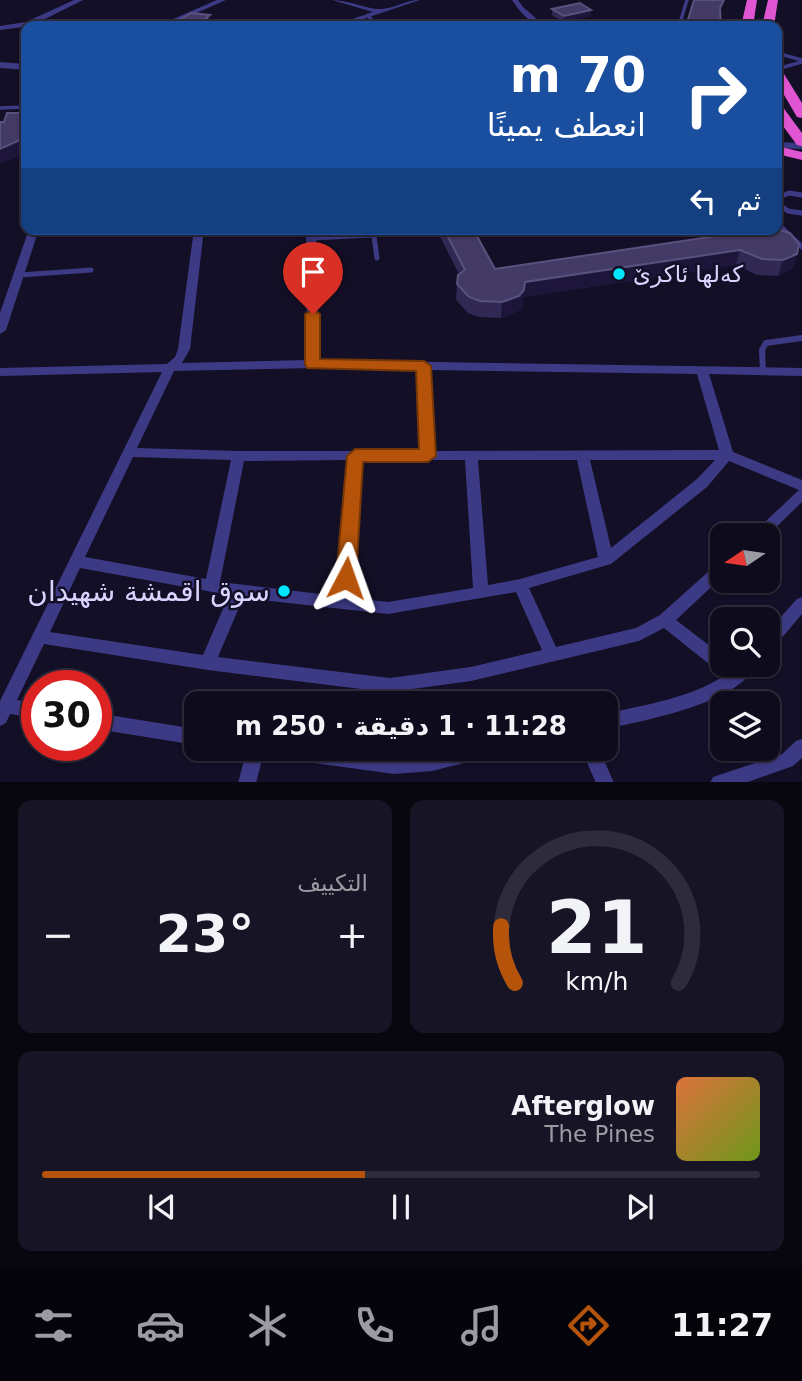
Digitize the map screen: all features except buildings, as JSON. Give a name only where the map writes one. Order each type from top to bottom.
[{"type":"highway","points":[[748,21],[752,0]]},
{"type":"highway","points":[[769,21],[773,0]]},
{"type":"highway","points":[[782,79],[800,106]]},
{"type":"highway","points":[[782,128],[801,141]]},
{"type":"highway","points":[[782,150],[802,156]]},
{"type":"street","points":[[34,21],[80,0]]},
{"type":"street","points":[[172,21],[220,0]]},
{"type":"street","points":[[335,0],[374,12],[398,0]]},
{"type":"street","points":[[349,21],[417,0]]},
{"type":"street","points":[[515,0],[536,21]]},
{"type":"street","points":[[0,19],[21,23]]},
{"type":"street","points":[[0,28],[21,25]]},
{"type":"street","points":[[0,65],[21,67]]},
{"type":"street","points":[[0,73],[21,75]]},
{"type":"street","points":[[782,138],[801,141]]},
{"type":"street","points":[[782,147],[801,141]]},
{"type":"street","points":[[0,330],[32,235]]},
{"type":"street","points":[[21,711],[3,712],[42,637],[169,369],[180,359],[184,349],[198,235]]},
{"type":"street","points":[[312,235],[313,364]]},
{"type":"street","points":[[0,372],[313,364],[802,372]]},
{"type":"street","points":[[424,366],[428,456]]},
{"type":"street","points":[[701,369],[727,455]]},
{"type":"street","points":[[128,452],[238,456],[727,455],[802,486]]},
{"type":"street","points":[[76,561],[212,584],[238,591],[388,608],[520,585],[606,560],[702,482],[727,455]]},
{"type":"street","points":[[212,584],[238,456]]},
{"type":"street","points":[[344,602],[355,456]]},
{"type":"street","points":[[471,456],[481,592]]},
{"type":"street","points":[[583,456],[606,560]]},
{"type":"street","points":[[771,523],[802,494]]},
{"type":"street","points":[[42,637],[208,663],[370,685],[390,685],[471,674],[639,634],[665,620],[710,579]]},
{"type":"street","points":[[520,585],[552,655]]},
{"type":"street","points":[[208,663],[238,591]]},
{"type":"street","points":[[780,628],[802,603]]},
{"type":"street","points":[[665,620],[710,650]]},
{"type":"street","points":[[618,718],[708,694],[733,677]]},
{"type":"street","points":[[369,691],[370,685]]},
{"type":"street","points":[[112,724],[184,735]]},
{"type":"street","points":[[719,782],[787,760],[802,747]]},
{"type":"street","points":[[247,782],[253,761]]},
{"type":"street","points":[[378,761],[394,766],[440,761]]},
{"type":"street","points":[[595,761],[605,782]]},
{"type":"lane","points":[[681,21],[687,0]]},
{"type":"lane","points":[[374,12],[375,21]]},
{"type":"lane","points":[[782,55],[802,61]]},
{"type":"lane","points":[[782,69],[802,61]]},
{"type":"lane","points":[[0,108],[21,107]]},
{"type":"lane","points":[[782,199],[789,193],[802,194]]},
{"type":"lane","points":[[782,207],[788,211],[802,213]]},
{"type":"lane","points":[[782,228],[802,247]]},
{"type":"lane","points":[[373,235],[377,258]]},
{"type":"lane","points":[[20,275],[91,270]]},
{"type":"lane","points":[[763,371],[762,350],[766,343],[802,338]]},
{"type":"place","name":"کەلها ئاکرێ","points":[[619,274]]},
{"type":"place","name":"سوق اقمشة شهيدان","points":[[284,591]]},
{"type":"route","points":[[313,314],[313,364],[424,366],[428,456],[355,456],[346,578]]}]
